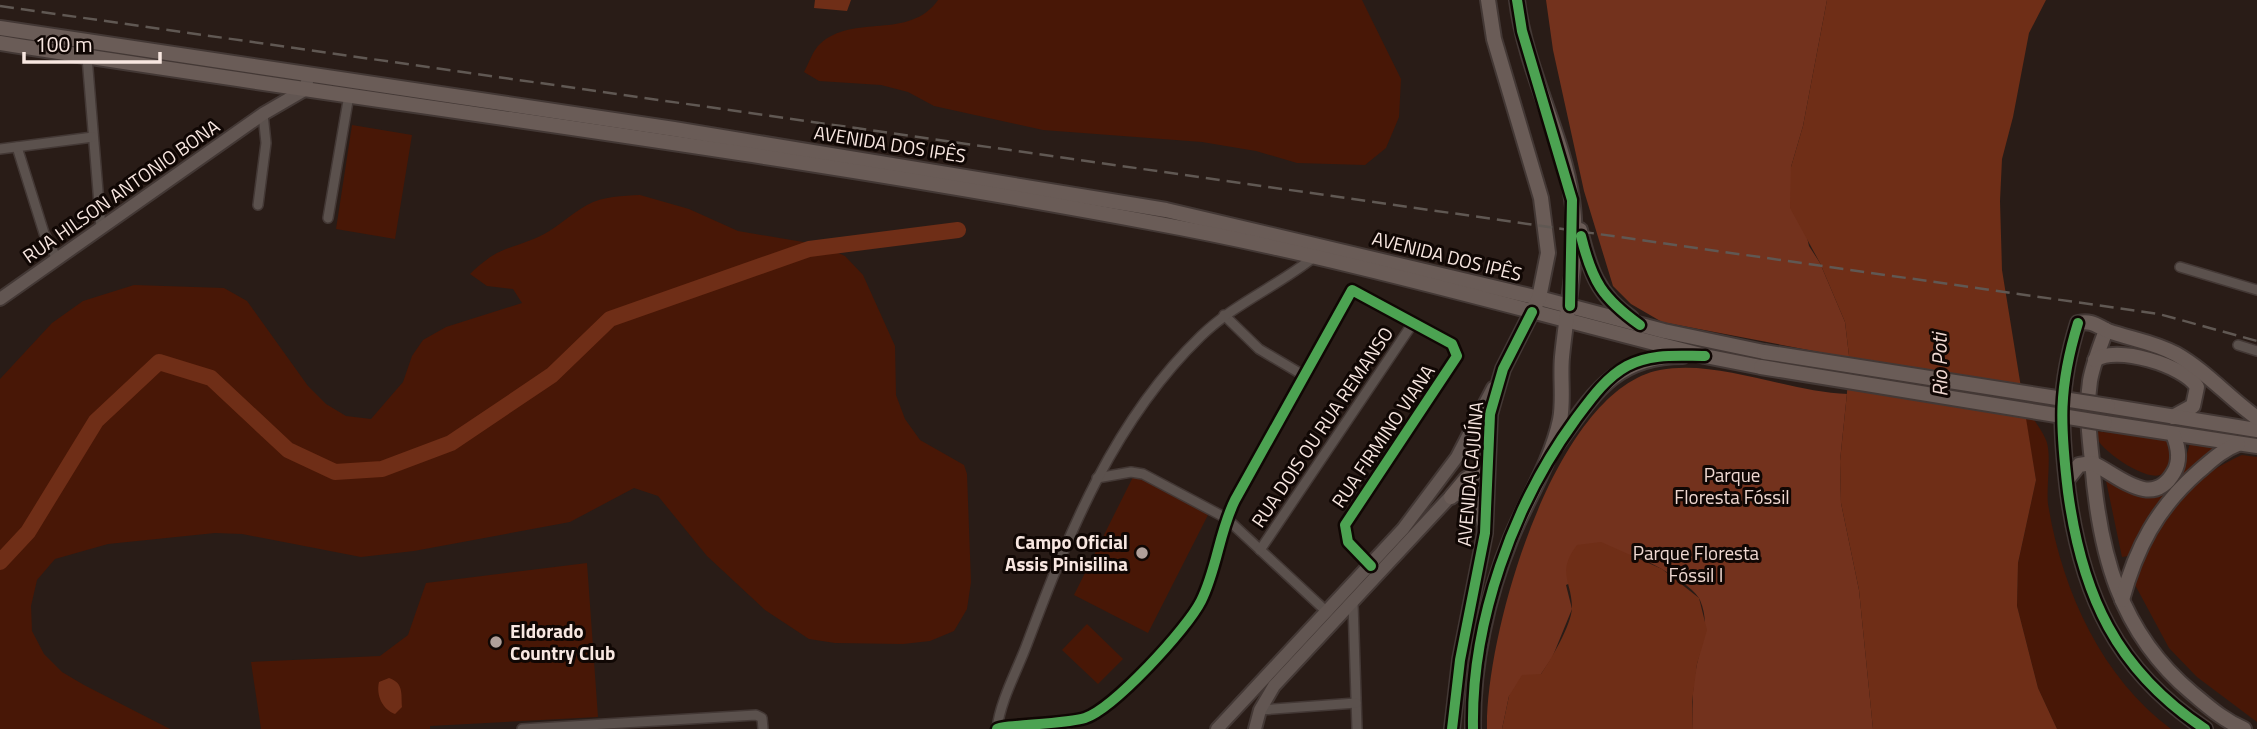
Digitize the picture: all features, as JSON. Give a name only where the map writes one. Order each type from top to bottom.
[{"type":"main road","name":"AVENIDA CAJUÍNA","points":[[1452,729],[1460,660],[1485,533],[1490,414],[1503,369],[1539,298],[1548,253],[1545,213],[1494,39],[1488,0]]},
{"type":"main road","points":[[1517,0],[1522,31],[1593,278],[1615,308],[1640,325]]},
{"type":"main road","name":"AVENIDA DOS IPÊS","points":[[0,28],[272,75],[306,89],[684,138]]},
{"type":"main road","name":"AVENIDA DOS IPÊS","points":[[0,43],[87,57],[272,75],[308,74],[974,185],[1213,219],[1539,298],[1763,359]]},
{"type":"main road","points":[[306,89],[308,74]]},
{"type":"main road","points":[[264,114],[271,96],[272,75]]},
{"type":"main road","name":"RUA HILSON ANTONIO BONA","points":[[0,299],[264,114],[306,89]]},
{"type":"main road","name":"AVENIDA DOS IPÊS","points":[[974,185],[1314,257],[1705,356],[1763,359]]},
{"type":"main road","points":[[1550,456],[1560,417],[1562,357],[1570,306],[1572,200]]},
{"type":"main road","points":[[1532,312],[1570,306]]},
{"type":"main road","points":[[2204,729],[2168,701],[2134,667],[2096,606],[2080,558],[2067,480],[2062,395],[2078,323],[2094,322],[2106,330],[2141,339],[2174,353],[2200,370],[2257,418]]},
{"type":"main road","points":[[2106,330],[2095,360],[2088,396],[2092,463],[2101,538],[2122,600],[2138,635],[2170,674],[2226,722],[2244,729]]},
{"type":"main road","points":[[2095,360],[2112,354],[2168,366],[2191,377],[2197,387],[2193,406],[2172,417]]},
{"type":"main road","points":[[1473,729],[1480,653],[1493,594],[1510,541],[1550,456],[1590,400],[1620,370],[1655,356],[1705,356]]},
{"type":"main road","points":[[1763,359],[2108,406],[2257,430]]},
{"type":"main road","points":[[1763,359],[2105,423],[2257,446]]},
{"type":"main road","points":[[1255,729],[1274,685],[1353,603],[1378,563],[1443,480],[1503,369]]},
{"type":"main road","points":[[2067,480],[2080,465],[2092,463],[2129,485],[2155,488],[2170,478],[2178,463],[2179,452],[2173,434]]},
{"type":"main road","points":[[2122,600],[2135,556],[2160,510],[2220,453],[2238,444]]},
{"type":"main road","points":[[1217,729],[1327,612],[1451,497],[1459,484],[1487,467]]},
{"type":"main road","points":[[1451,497],[1465,493],[1475,499],[1485,533]]},
{"type":"street","points":[[87,57],[101,228]]},
{"type":"street","points":[[328,218],[349,95]]},
{"type":"street","points":[[258,205],[266,143],[264,114]]},
{"type":"street","points":[[0,149],[93,137]]},
{"type":"street","points":[[17,147],[44,233],[57,259]]},
{"type":"street","points":[[1314,257],[1224,315],[1152,390],[1118,439],[1097,478],[1037,618],[997,728],[1065,723],[1095,713],[1107,705],[1175,638],[1195,612],[1213,567],[1226,518],[1352,290],[1413,323]]},
{"type":"street","points":[[2180,267],[2257,290]]},
{"type":"street","points":[[1224,315],[1259,349],[1303,375]]},
{"type":"street","name":"RUA FIRMINO VIANA","points":[[1378,563],[1348,542],[1345,525],[1368,486],[1456,360],[1452,344],[1413,323]]},
{"type":"street","name":"RUA DOIS OU RUA REMANSO","points":[[1260,550],[1413,323]]},
{"type":"street","points":[[2238,345],[2257,351]]},
{"type":"street","points":[[1097,478],[1131,472],[1143,474],[1226,518],[1327,612]]},
{"type":"street","points":[[1353,603],[1357,729]]},
{"type":"street","points":[[1261,710],[1356,703]]},
{"type":"street","points":[[522,729],[601,727],[756,715],[761,718],[763,727]]},
{"type":"shaded area","points":[[938,0],[1362,0],[1401,79],[1399,117],[1386,148],[1365,165],[1297,163],[1256,151],[1202,142],[1043,130],[934,106],[908,92],[881,85],[819,81],[804,72],[820,44],[833,35],[848,30],[912,20],[926,12]]},
{"type":"shaded area","points":[[352,125],[412,135],[395,239],[336,229]]},
{"type":"shaded area","points":[[640,195],[689,209],[738,231],[821,245],[845,256],[863,275],[895,346],[896,395],[905,419],[920,440],[964,465],[967,474],[971,582],[967,609],[954,631],[930,641],[903,644],[835,643],[809,639],[765,610],[707,556],[658,496],[634,488],[570,522],[414,551],[361,557],[242,534],[215,533],[108,544],[55,559],[37,580],[31,606],[32,631],[44,654],[62,672],[170,729],[0,729],[0,379],[52,323],[83,301],[134,285],[224,288],[247,301],[308,386],[326,404],[346,416],[371,419],[403,382],[412,356],[423,340],[446,327],[522,303],[513,289],[487,286],[470,274],[487,259],[543,235],[593,202]]},
{"type":"shaded area","points":[[2023,404],[2048,446],[2048,504],[2054,536],[2063,568],[2088,629],[2124,684],[2146,708],[2171,729],[2057,729],[2038,688],[2017,606],[2018,563],[2036,480]]},
{"type":"shaded area","points":[[2094,431],[2166,439],[2174,458],[2163,474],[2143,473],[2111,454],[2096,438]]},
{"type":"shaded area","points":[[2190,443],[2219,448],[2181,479],[2153,509],[2128,556],[2122,557],[2105,476],[2134,491],[2183,468]]},
{"type":"shaded area","points":[[2242,455],[2257,457],[2257,722],[2197,677],[2169,648],[2134,583],[2153,541],[2174,507],[2202,478]]},
{"type":"shaded area","name":"Campo Oficial Assis Pinisilina","points":[[1135,473],[1210,511],[1148,633],[1074,595]]},
{"type":"shaded area","name":"Eldorado Country Club","points":[[587,563],[598,717],[430,726],[430,729],[261,729],[251,662],[380,656],[408,635],[426,583]]},
{"type":"shaded area","points":[[1087,624],[1123,659],[1098,684],[1062,650]]},
{"type":"green space","points":[[1546,0],[1827,0],[1803,126],[1791,167],[1809,246],[1820,263],[1845,322],[1850,364],[1848,388],[1845,357],[1662,322],[1631,304],[1613,286],[1584,191],[1553,50]]},
{"type":"green space","name":"Parque Floresta Fóssil","points":[[1682,368],[1729,372],[1801,388],[1847,394],[1840,461],[1841,503],[1859,590],[1873,729],[1693,729],[1694,680],[1705,624],[1703,608],[1689,587],[1633,554],[1566,585],[1572,609],[1552,658],[1541,674],[1509,696],[1502,729],[1487,729],[1498,636],[1513,579],[1533,522],[1558,468],[1588,421],[1622,387],[1660,370]]},
{"type":"water","points":[[815,0],[851,0],[847,11],[814,8]]},
{"type":"water","name":"Rio Poti","points":[[1827,0],[2046,0],[2029,33],[2002,159],[2000,201],[2002,270],[2036,480],[2018,563],[2017,606],[2038,688],[2057,729],[1873,729],[1859,590],[1841,503],[1840,461],[1850,364],[1845,322],[1820,263],[1790,208],[1791,167],[1803,126]]},
{"type":"water","points":[[1601,542],[1662,569],[1699,598],[1707,630],[1697,664],[1692,702],[1693,729],[1502,729],[1509,696],[1522,675],[1541,674],[1568,624],[1572,608],[1566,570],[1571,555],[1577,545]]},
{"type":"water","points":[[389,678],[397,683],[401,690],[402,707],[395,714],[383,705],[378,692],[379,682]]},
{"type":"waterway","points":[[0,562],[28,532],[96,421],[159,362],[211,378],[288,450],[335,472],[382,469],[451,443],[552,375],[610,319],[809,249],[958,230]]},
{"type":"railway","points":[[0,6],[2159,314],[2257,341]]},
{"type":"cycle path","points":[[1517,0],[1522,31],[1572,200],[1570,306]]},
{"type":"cycle path","points":[[1581,236],[1594,277],[1600,287],[1616,306],[1640,325]]},
{"type":"cycle path","points":[[997,729],[1085,718],[1131,684],[1181,630],[1206,589],[1235,500],[1352,290],[1452,344],[1457,356],[1345,525],[1348,542],[1371,566]]},
{"type":"cycle path","points":[[1452,729],[1460,660],[1485,533],[1490,414],[1503,369],[1532,312]]},
{"type":"cycle path","points":[[2078,323],[2067,367],[2062,426],[2068,492],[2083,564],[2108,627],[2126,655],[2148,682],[2205,729]]},
{"type":"cycle path","points":[[1473,729],[1474,688],[1488,607],[1515,527],[1553,453],[1592,397],[1619,371],[1636,362],[1655,357],[1705,356]]},
{"type":"place","name":"Campo Oficial Assis Pinisilina","points":[[1142,553]]},
{"type":"place","name":"Eldorado Country Club","points":[[496,642]]},
{"type":"park label","name":"Parque Floresta Fóssil I","points":[[1696,564]]}]
